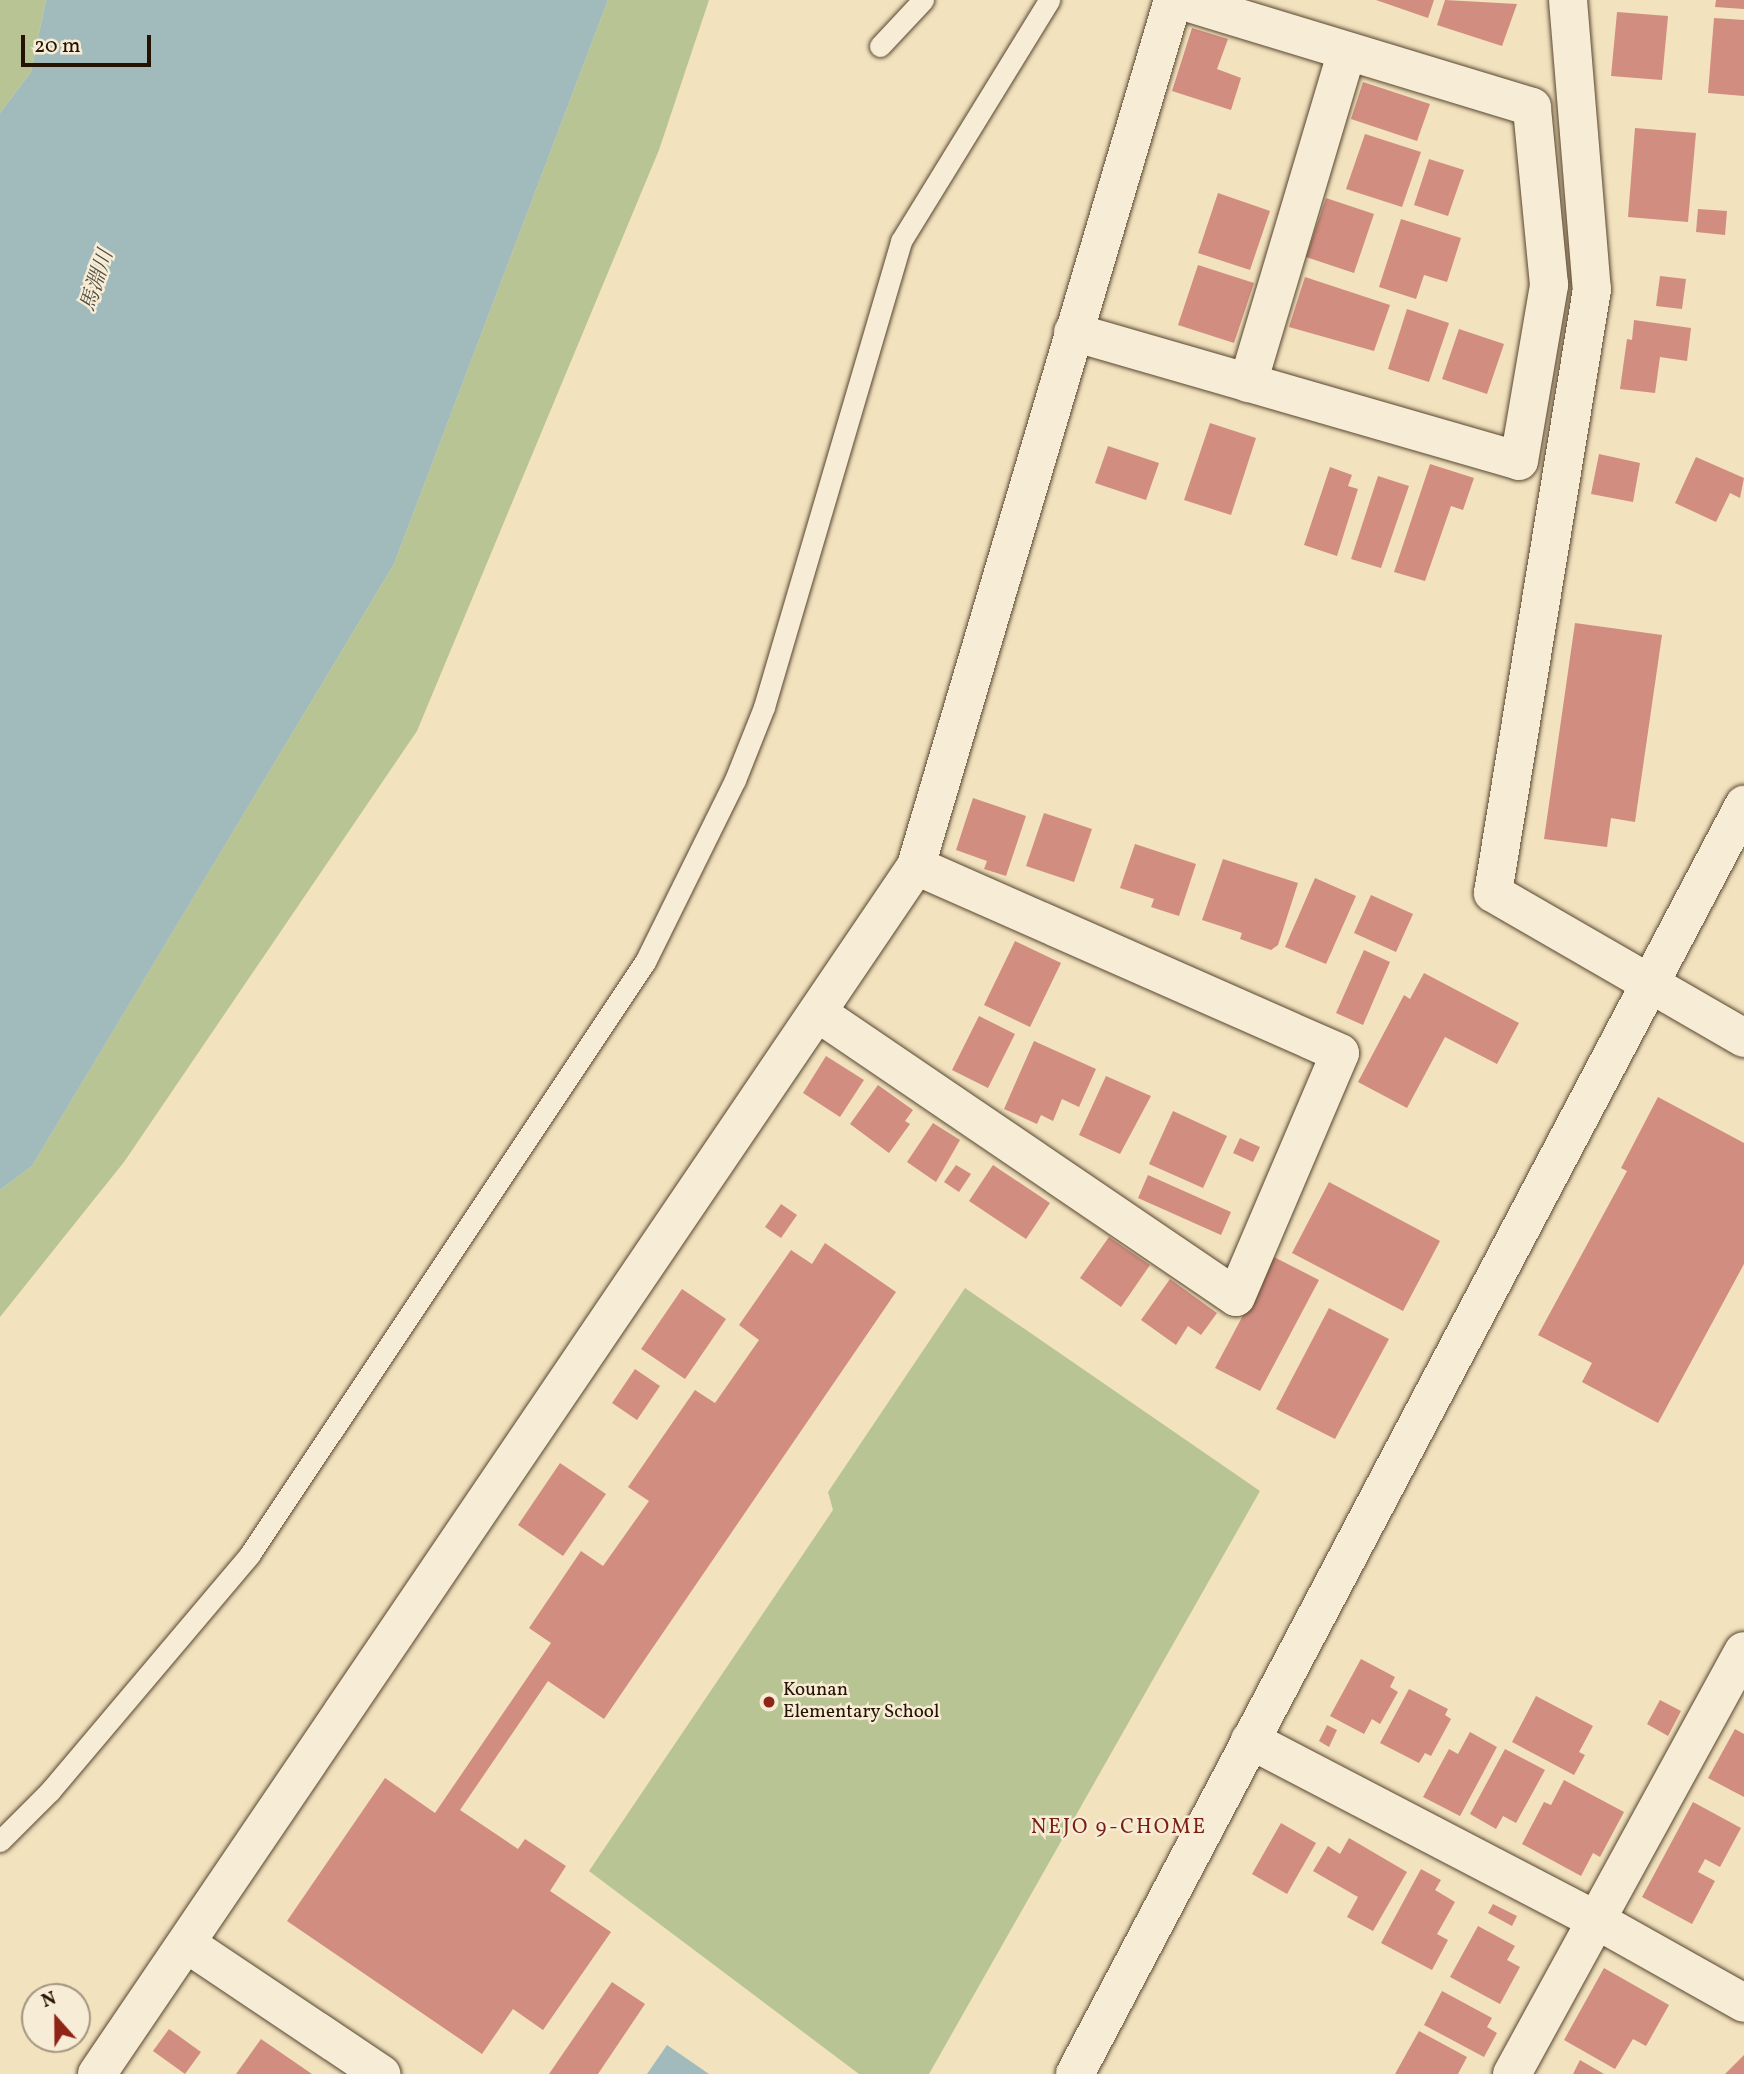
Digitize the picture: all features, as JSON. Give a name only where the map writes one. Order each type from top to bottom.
[{"type":"street","points":[[97,2074],[916,866],[1173,0]]},
{"type":"street","points":[[1073,332],[1519,461],[1549,285],[1532,107],[1180,0]]},
{"type":"street","points":[[1568,0],[1592,289],[1493,893],[1744,1038]]},
{"type":"street","points":[[1248,383],[1347,51]]},
{"type":"street","points":[[1075,2074],[1744,805]]},
{"type":"street","points":[[818,1013],[1236,1297],[1340,1053],[916,866]]},
{"type":"street","points":[[1511,2074],[1744,1651]]},
{"type":"street","points":[[1250,1740],[1598,1920],[1744,2003]]},
{"type":"street","points":[[187,1944],[381,2074]]},
{"type":"lane","points":[[880,46],[923,0]]},
{"type":"lane","points":[[0,1841],[50,1791],[250,1554],[645,962],[693,870],[764,707],[901,241],[1049,0]]},
{"type":"green space","points":[[0,0],[46,0],[31,72],[0,113]]},
{"type":"green space","points":[[608,0],[709,0],[659,150],[417,731],[124,1162],[0,1317],[0,1190],[32,1166],[394,564]]},
{"type":"green space","points":[[965,1288],[1260,1491],[929,2074],[859,2074],[589,1871],[833,1510],[828,1492]]},
{"type":"water","name":"馬淵川","points":[[46,0],[608,0],[394,564],[32,1166],[0,1190],[0,113],[31,72]]},
{"type":"water","points":[[667,2045],[709,2074],[647,2074]]},
{"type":"building","points":[[1376,0],[1434,0],[1428,18]]},
{"type":"building","points":[[1445,0],[1517,4],[1502,46],[1437,25]]},
{"type":"building","points":[[1716,0],[1744,0],[1744,9],[1715,7]]},
{"type":"building","points":[[1617,12],[1668,16],[1662,80],[1611,76]]},
{"type":"building","points":[[1714,18],[1744,20],[1744,96],[1708,93]]},
{"type":"building","points":[[1192,28],[1228,39],[1217,69],[1241,78],[1231,110],[1172,91]]},
{"type":"building","points":[[1363,82],[1430,104],[1417,141],[1351,119]]},
{"type":"building","points":[[1635,128],[1696,133],[1688,222],[1628,217]]},
{"type":"building","points":[[1365,134],[1421,152],[1402,207],[1346,189]]},
{"type":"building","points":[[1429,159],[1464,170],[1448,216],[1414,205]]},
{"type":"building","points":[[1218,193],[1270,211],[1250,270],[1198,253]]},
{"type":"building","points":[[1326,198],[1374,214],[1354,273],[1306,257]]},
{"type":"building","points":[[1698,209],[1727,211],[1725,235],[1696,232]]},
{"type":"building","points":[[1401,219],[1461,238],[1447,282],[1424,275],[1416,299],[1379,287]]},
{"type":"building","points":[[1198,265],[1254,283],[1234,343],[1178,325]]},
{"type":"building","points":[[1660,276],[1686,279],[1682,309],[1656,306]]},
{"type":"building","points":[[1305,277],[1390,305],[1374,351],[1289,327]]},
{"type":"building","points":[[1407,309],[1449,323],[1429,382],[1388,369]]},
{"type":"building","points":[[1634,320],[1691,328],[1687,361],[1660,357],[1655,393],[1620,389],[1627,339],[1632,340]]},
{"type":"building","points":[[1459,329],[1504,344],[1487,394],[1442,379]]},
{"type":"building","points":[[1210,423],[1256,438],[1231,515],[1184,500]]},
{"type":"building","points":[[1108,446],[1159,463],[1146,500],[1095,483]]},
{"type":"building","points":[[1599,454],[1640,463],[1633,502],[1591,494]]},
{"type":"building","points":[[1696,457],[1744,478],[1740,498],[1730,493],[1716,522],[1675,503]]},
{"type":"building","points":[[1430,464],[1474,478],[1463,510],[1451,506],[1425,581],[1394,572]]},
{"type":"building","points":[[1330,467],[1352,475],[1348,486],[1358,489],[1337,556],[1304,545]]},
{"type":"building","points":[[1378,476],[1409,486],[1381,568],[1351,559]]},
{"type":"building","points":[[1575,623],[1662,635],[1635,822],[1611,818],[1607,847],[1544,839]]},
{"type":"building","points":[[973,798],[1026,816],[1006,876],[984,869],[987,861],[956,850]]},
{"type":"building","points":[[1044,813],[1092,829],[1074,882],[1026,866]]},
{"type":"building","points":[[1135,844],[1196,864],[1179,916],[1151,907],[1154,899],[1120,888]]},
{"type":"building","points":[[1223,859],[1298,883],[1278,945],[1271,950],[1240,939],[1242,933],[1202,920]]},
{"type":"building","points":[[1315,878],[1356,896],[1326,964],[1285,947]]},
{"type":"building","points":[[1371,895],[1413,914],[1396,952],[1354,933]]},
{"type":"building","points":[[1015,941],[1061,963],[1030,1027],[984,1005]]},
{"type":"building","points":[[1364,950],[1390,962],[1363,1025],[1336,1013]]},
{"type":"building","points":[[1424,973],[1519,1023],[1497,1064],[1445,1037],[1407,1108],[1358,1082],[1404,995],[1410,999]]},
{"type":"building","points":[[979,1016],[1015,1034],[988,1088],[952,1070]]},
{"type":"building","points":[[1034,1041],[1096,1069],[1079,1107],[1062,1099],[1053,1121],[1041,1115],[1037,1124],[1004,1109]]},
{"type":"building","points":[[826,1056],[864,1080],[840,1117],[803,1093]]},
{"type":"building","points":[[1106,1076],[1151,1096],[1120,1154],[1079,1135]]},
{"type":"building","points":[[878,1085],[913,1110],[905,1121],[910,1124],[889,1153],[850,1124]]},
{"type":"building","points":[[1658,1097],[1744,1143],[1744,1264],[1658,1423],[1582,1382],[1592,1363],[1538,1335],[1627,1171],[1621,1168]]},
{"type":"building","points":[[1173,1111],[1227,1136],[1203,1188],[1149,1164]]},
{"type":"building","points":[[933,1123],[960,1140],[936,1182],[907,1162]]},
{"type":"building","points":[[1240,1138],[1260,1147],[1253,1162],[1233,1153]]},
{"type":"building","points":[[956,1165],[971,1174],[959,1192],[944,1182]]},
{"type":"building","points":[[993,1165],[1050,1203],[1026,1239],[969,1201]]},
{"type":"building","points":[[1148,1175],[1231,1212],[1221,1235],[1138,1198]]},
{"type":"building","points":[[1329,1182],[1440,1241],[1403,1311],[1292,1253]]},
{"type":"building","points":[[781,1204],[797,1215],[781,1238],[765,1227]]},
{"type":"building","points":[[1109,1237],[1150,1265],[1121,1307],[1080,1278]]},
{"type":"building","points":[[825,1243],[896,1292],[604,1719],[548,1681],[460,1810],[518,1849],[525,1839],[566,1866],[550,1891],[611,1932],[543,2030],[513,2009],[482,2054],[287,1921],[385,1778],[435,1813],[551,1643],[529,1628],[581,1551],[603,1566],[649,1501],[628,1487],[695,1390],[715,1403],[759,1340],[739,1325],[791,1250],[812,1264]]},
{"type":"building","points":[[1274,1257],[1319,1280],[1260,1391],[1215,1368]]},
{"type":"building","points":[[1170,1279],[1217,1313],[1201,1335],[1188,1326],[1176,1345],[1141,1320]]},
{"type":"building","points":[[682,1289],[726,1319],[685,1379],[641,1349]]},
{"type":"building","points":[[1329,1308],[1389,1339],[1335,1439],[1276,1409]]},
{"type":"building","points":[[635,1369],[660,1386],[637,1420],[612,1403]]},
{"type":"building","points":[[560,1463],[606,1494],[563,1556],[518,1525]]},
{"type":"building","points":[[1361,1659],[1395,1677],[1390,1687],[1398,1692],[1380,1724],[1372,1719],[1364,1734],[1330,1716]]},
{"type":"building","points":[[1409,1689],[1448,1709],[1445,1715],[1451,1719],[1431,1756],[1425,1753],[1419,1763],[1380,1743]]},
{"type":"building","points":[[1536,1696],[1593,1726],[1579,1752],[1585,1755],[1574,1775],[1512,1742]]},
{"type":"building","points":[[1660,1700],[1681,1711],[1668,1736],[1647,1724]]},
{"type":"building","points":[[1327,1725],[1337,1730],[1329,1747],[1319,1741]]},
{"type":"building","points":[[1735,1729],[1744,1734],[1744,1797],[1708,1778]]},
{"type":"building","points":[[1470,1732],[1497,1747],[1460,1816],[1423,1797],[1449,1749],[1458,1754]]},
{"type":"building","points":[[1505,1749],[1545,1770],[1516,1823],[1503,1816],[1496,1829],[1470,1814]]},
{"type":"building","points":[[1564,1780],[1624,1812],[1600,1857],[1593,1853],[1581,1876],[1522,1844],[1544,1802],[1551,1805]]},
{"type":"building","points":[[1693,1802],[1741,1828],[1720,1867],[1705,1859],[1698,1872],[1715,1881],[1692,1924],[1642,1897]]},
{"type":"building","points":[[1281,1823],[1316,1843],[1287,1894],[1252,1874]]},
{"type":"building","points":[[1349,1838],[1407,1872],[1373,1931],[1347,1917],[1358,1897],[1313,1871],[1328,1846],[1340,1854]]},
{"type":"building","points":[[1421,1869],[1441,1880],[1435,1890],[1455,1902],[1437,1934],[1448,1940],[1432,1970],[1381,1943]]},
{"type":"building","points":[[1493,1904],[1517,1916],[1512,1926],[1488,1913]]},
{"type":"building","points":[[1478,1926],[1515,1946],[1507,1960],[1520,1967],[1500,2004],[1450,1977]]},
{"type":"building","points":[[1604,1968],[1669,2005],[1646,2046],[1633,2039],[1615,2069],[1564,2040]]},
{"type":"building","points":[[612,1982],[645,2004],[598,2074],[549,2074]]},
{"type":"building","points":[[1442,1991],[1492,2018],[1487,2027],[1497,2033],[1484,2057],[1424,2025]]},
{"type":"building","points":[[169,2029],[201,2052],[185,2074],[153,2051]]},
{"type":"building","points":[[1419,2031],[1467,2057],[1458,2074],[1395,2074]]},
{"type":"building","points":[[261,2039],[312,2074],[236,2074]]},
{"type":"building","points":[[1744,2055],[1744,2074],[1725,2074]]},
{"type":"building","points":[[1580,2060],[1604,2074],[1573,2074]]},
{"type":"place","name":"Kounan Elementary School","points":[[769,1702]]},
{"type":"district","name":"NEJO 9-CHOME","points":[[1119,1828]]}]
